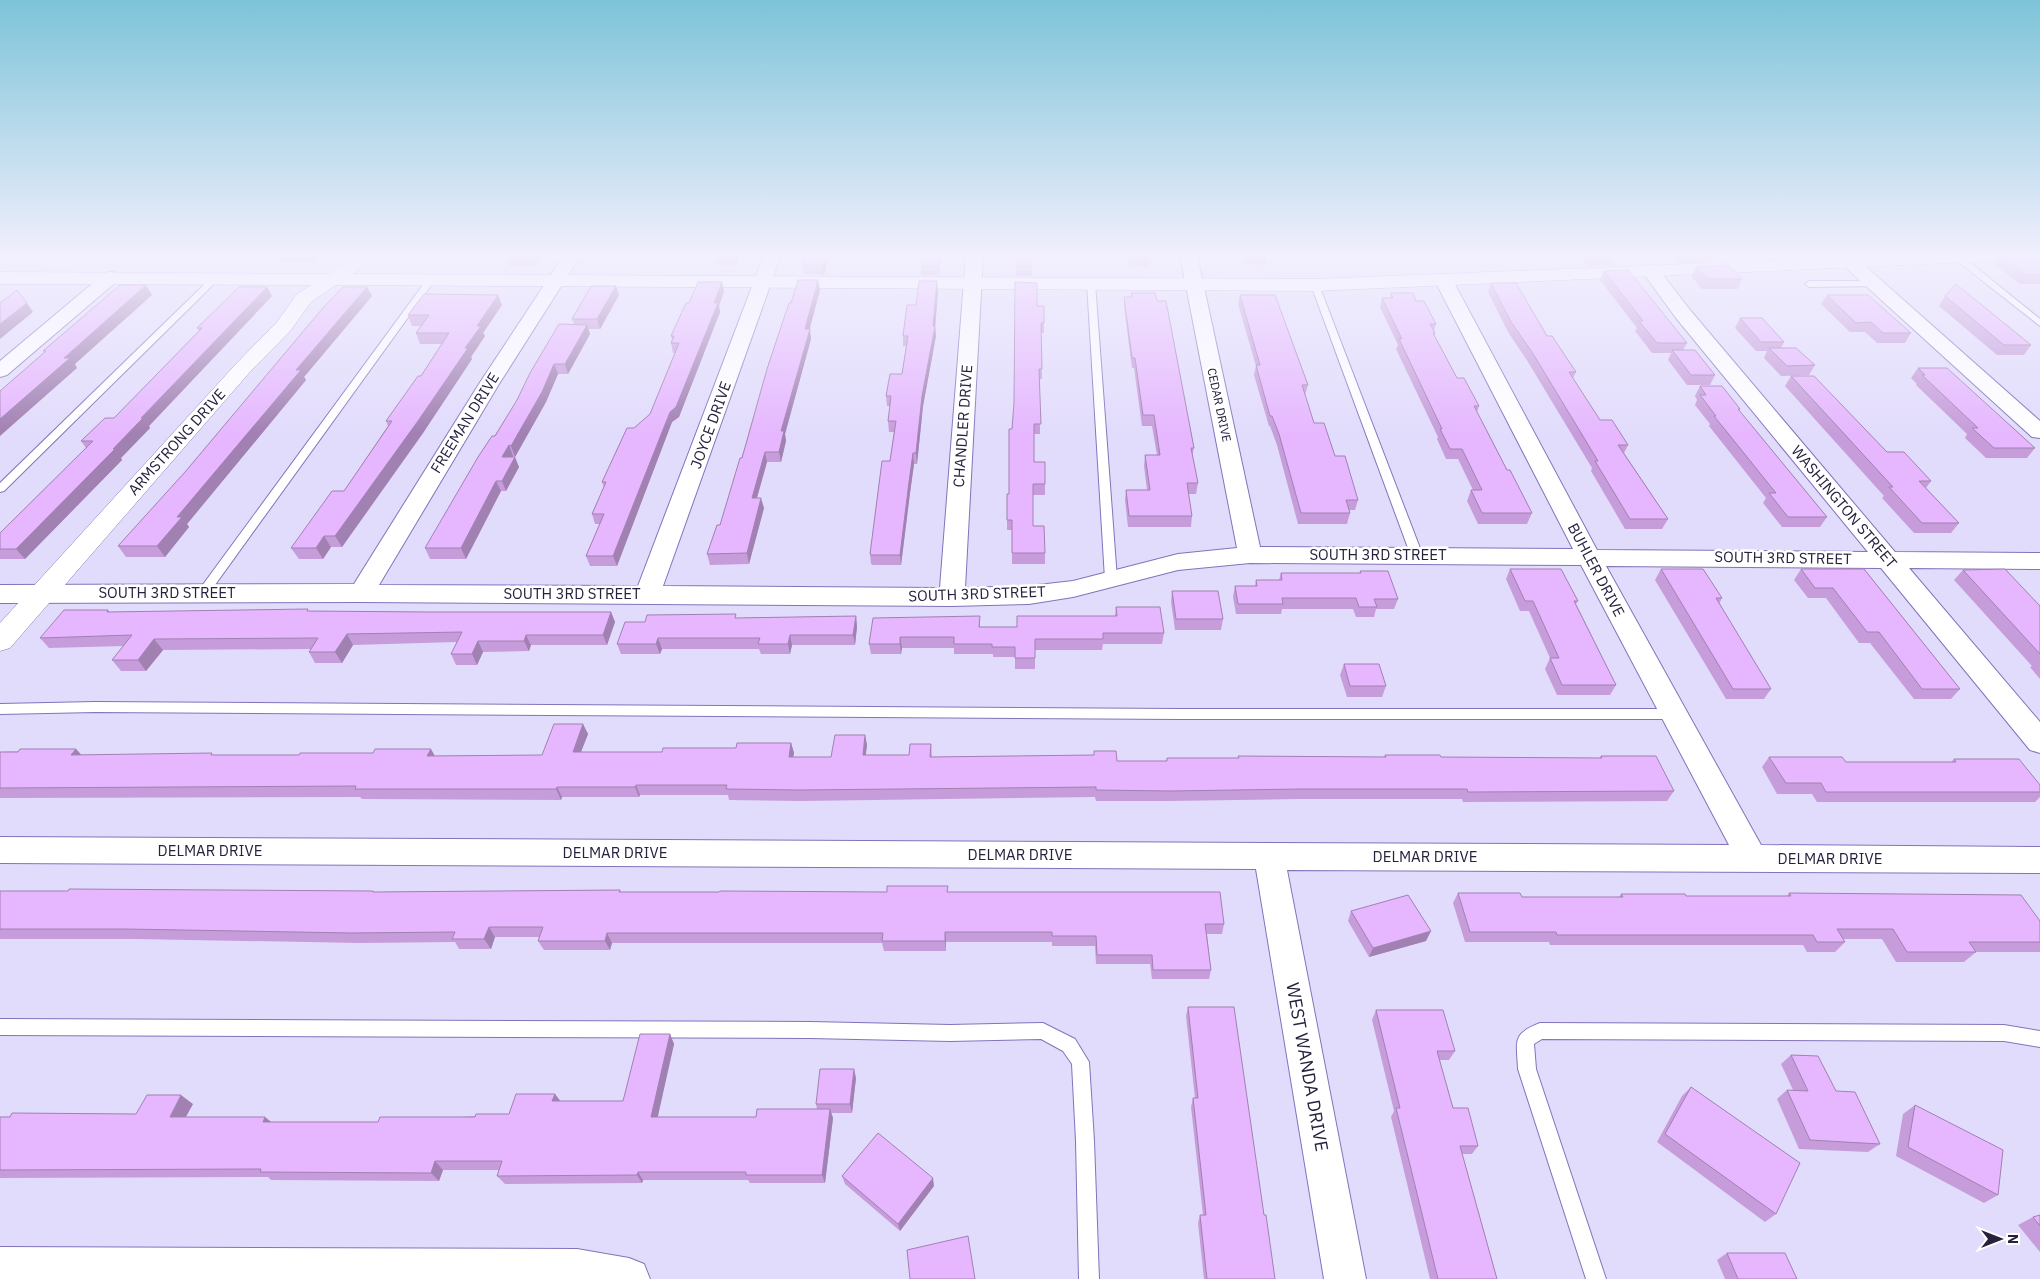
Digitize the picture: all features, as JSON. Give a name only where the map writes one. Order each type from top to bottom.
[{"type":"street","points":[[0,372],[67,315]]},
{"type":"street","name":"ARMSTRONG DRIVE","points":[[0,641],[242,369],[284,326],[292,315]]},
{"type":"street","name":"FREEMAN DRIVE","points":[[361,593],[489,384],[534,315]]},
{"type":"street","name":"JOYCE DRIVE","points":[[648,594],[751,315]]},
{"type":"street","name":"CHANDLER DRIVE","points":[[952,597],[970,315]]},
{"type":"street","name":"CEDAR DRIVE","points":[[1200,315],[1250,555]]},
{"type":"street","name":"BUHLER DRIVE","points":[[1462,315],[1588,556],[1752,858]]},
{"type":"street","name":"WASHINGTON STREET","points":[[1684,315],[2040,742]]},
{"type":"street","points":[[1909,315],[2040,432]]},
{"type":"street","name":"SOUTH 3RD STREET","points":[[0,594],[361,593],[952,597],[1029,595],[1073,589],[1178,562],[1250,555],[1588,556],[2040,561]]},
{"type":"street","name":"DELMAR DRIVE","points":[[0,850],[2040,860]]},
{"type":"street","name":"WEST WANDA DRIVE","points":[[1269,856],[1345,1279]]},
{"type":"street","points":[[0,1268],[577,1270],[629,1279]]},
{"type":"lane","points":[[0,489],[178,315]]},
{"type":"lane","points":[[203,593],[406,315]]},
{"type":"lane","points":[[1093,315],[1111,579]]},
{"type":"lane","points":[[1326,315],[1417,556]]},
{"type":"lane","points":[[2030,315],[2040,323]]},
{"type":"lane","points":[[0,709],[1169,714],[1674,714]]},
{"type":"lane","points":[[0,1027],[732,1029],[950,1033],[1043,1031],[1070,1045],[1080,1062],[1085,1141],[1089,1279]]},
{"type":"lane","points":[[1596,1279],[1527,1069],[1525,1040],[1540,1031],[2004,1033],[2040,1039]]},
{"type":"building","points":[[0,315],[12,315],[0,324]]},
{"type":"building","points":[[85,315],[113,315],[64,358],[70,358],[0,419],[0,391],[46,351],[43,351]]},
{"type":"building","points":[[211,315],[240,315],[141,418],[143,418],[113,449],[115,449],[16,549],[0,549],[0,533],[93,441],[81,441],[105,418],[114,418],[202,328],[197,328]]},
{"type":"building","points":[[317,315],[343,315],[296,370],[301,370],[177,517],[182,517],[157,546],[118,546],[185,472]]},
{"type":"building","points":[[408,315],[485,315],[477,326],[481,326],[465,348],[468,348],[335,536],[324,536],[316,548],[291,548],[332,491],[344,491],[392,421],[386,421],[418,376],[421,376],[449,333],[416,333],[429,315]]},
{"type":"building","points":[[574,315],[599,315],[597,319],[572,319]]},
{"type":"building","points":[[681,315],[713,315],[676,407],[670,412],[613,556],[586,556],[604,514],[592,514],[606,482],[602,482],[627,428],[634,428],[650,414],[679,343],[671,343],[674,336],[671,336]]},
{"type":"building","points":[[785,315],[809,315],[805,329],[810,329],[781,431],[784,431],[779,452],[765,452],[752,498],[761,498],[747,553],[707,554],[717,525],[720,525],[740,458],[742,458],[767,369]]},
{"type":"building","points":[[906,315],[934,315],[933,326],[935,326],[922,396],[916,453],[913,453],[900,555],[871,555],[882,461],[890,461],[896,421],[888,421],[891,396],[886,396],[890,374],[902,374],[908,336],[903,336]]},
{"type":"building","points":[[1015,315],[1044,315],[1044,323],[1041,323],[1042,369],[1039,369],[1041,424],[1034,424],[1034,462],[1045,462],[1045,484],[1033,484],[1033,526],[1044,526],[1045,553],[1012,553],[1012,520],[1007,520],[1007,494],[1009,494],[1009,429],[1012,429]]},
{"type":"building","points":[[1126,315],[1169,315],[1194,448],[1191,448],[1198,483],[1187,483],[1192,516],[1129,516],[1126,490],[1150,490],[1145,455],[1160,455],[1154,415],[1143,415],[1135,358],[1132,358]]},
{"type":"building","points":[[1246,315],[1282,315],[1308,385],[1302,385],[1314,423],[1324,423],[1335,456],[1345,456],[1358,500],[1346,500],[1350,513],[1301,513],[1279,434],[1272,416],[1270,416],[1256,365],[1260,365]]},
{"type":"building","points":[[1390,315],[1431,315],[1436,324],[1430,324],[1435,333],[1433,333],[1457,378],[1464,378],[1479,406],[1474,406],[1532,513],[1482,513],[1471,490],[1482,490],[1462,449],[1450,449],[1399,339],[1402,339]]},
{"type":"building","points":[[1507,315],[1535,315],[1547,336],[1552,336],[1576,372],[1569,372],[1600,420],[1612,420],[1628,445],[1618,445],[1668,519],[1630,519],[1595,461],[1598,461],[1532,352]]},
{"type":"building","points":[[1638,315],[1664,315],[1687,343],[1657,343],[1639,321],[1643,321]]},
{"type":"building","points":[[1847,315],[1890,315],[1911,333],[1883,333],[1871,322],[1856,323]]},
{"type":"building","points":[[1968,315],[1994,315],[2031,345],[2004,345]]},
{"type":"building","points":[[1740,318],[1762,318],[1784,342],[1761,342]]},
{"type":"building","points":[[559,324],[587,325],[565,364],[554,364],[542,392],[511,446],[509,445],[502,457],[515,457],[502,481],[496,481],[461,548],[425,548],[478,457],[492,436],[495,436],[517,400],[530,373]]},
{"type":"building","points":[[1769,348],[1796,348],[1815,365],[1787,366]]},
{"type":"building","points":[[1672,350],[1695,350],[1715,375],[1691,375]]},
{"type":"building","points":[[1918,368],[1947,368],[2035,448],[1994,448],[1972,428],[1978,428],[1922,375],[1925,375]]},
{"type":"building","points":[[1791,376],[1814,376],[1887,452],[1904,452],[1931,481],[1919,481],[1959,523],[1922,523],[1889,487],[1893,487]]},
{"type":"building","points":[[1700,386],[1722,386],[1740,409],[1738,409],[1827,517],[1788,517],[1769,493],[1776,493],[1714,416],[1716,416],[1700,395],[1706,395]]},
{"type":"building","points":[[1510,569],[1561,569],[1578,601],[1574,601],[1616,685],[1562,685],[1550,658],[1559,658],[1533,601],[1525,601]]},
{"type":"building","points":[[1661,569],[1703,569],[1722,598],[1716,598],[1771,689],[1733,689]]},
{"type":"building","points":[[1801,569],[1864,569],[1960,689],[1922,689],[1879,632],[1867,632],[1833,588],[1815,588]]},
{"type":"building","points":[[2005,569],[2040,606],[2040,654],[1963,570]]},
{"type":"building","points":[[1360,571],[1388,571],[1398,599],[1374,599],[1377,607],[1359,607],[1356,598],[1282,598],[1283,604],[1238,604],[1235,586],[1257,586],[1256,580],[1282,580],[1281,573],[1361,573]]},
{"type":"building","points":[[1172,591],[1218,591],[1223,619],[1176,619]]},
{"type":"building","points":[[1116,607],[1160,607],[1164,633],[1103,633],[1103,639],[1035,639],[1035,658],[1015,658],[1015,647],[992,647],[992,644],[954,644],[954,637],[900,637],[900,644],[869,644],[873,618],[980,616],[979,627],[1017,627],[1017,616],[1117,616]]},
{"type":"building","points":[[308,609],[307,611],[611,612],[603,635],[526,635],[524,641],[478,641],[472,654],[451,654],[462,632],[347,634],[335,652],[309,652],[318,638],[154,639],[138,660],[112,660],[132,635],[40,638],[64,610],[108,610],[107,612]]},
{"type":"building","points":[[736,614],[735,618],[856,616],[853,635],[790,635],[788,644],[758,644],[760,638],[658,638],[656,644],[617,644],[625,622],[645,622],[647,615]]},
{"type":"building","points":[[1344,664],[1379,664],[1386,686],[1350,686]]},
{"type":"building","points":[[554,724],[583,724],[573,752],[662,752],[663,748],[736,748],[737,743],[791,743],[789,757],[831,757],[835,735],[865,735],[863,755],[909,755],[910,744],[931,744],[930,757],[1094,755],[1094,751],[1116,751],[1117,761],[1167,761],[1167,758],[1239,758],[1238,756],[1386,757],[1385,755],[1440,755],[1441,757],[1602,758],[1601,756],[1656,756],[1674,791],[1468,792],[1467,789],[1301,789],[1170,791],[1096,790],[1096,787],[800,790],[726,789],[727,785],[636,785],[635,787],[557,787],[556,789],[355,789],[356,786],[0,788],[0,752],[18,752],[20,749],[76,749],[71,755],[212,753],[211,755],[299,755],[300,753],[373,753],[375,749],[431,749],[427,756],[542,755]]},
{"type":"building","points":[[1769,757],[1842,757],[1846,762],[1956,762],[1954,759],[2019,759],[2040,785],[2040,792],[1826,792],[1821,783],[1786,783]]},
{"type":"building","points":[[887,886],[948,886],[947,892],[1220,892],[1224,924],[1205,924],[1211,970],[1153,970],[1152,955],[1097,955],[1096,936],[1052,936],[1052,932],[945,932],[945,941],[882,941],[883,933],[607,933],[605,941],[538,941],[543,927],[489,927],[484,939],[452,939],[455,932],[352,933],[0,929],[0,891],[68,891],[69,889],[373,892],[620,890],[619,892],[887,892]]},
{"type":"building","points":[[1458,893],[1520,893],[1522,897],[1623,897],[1621,894],[1791,896],[1789,893],[2021,895],[2040,921],[2040,942],[1969,942],[1976,952],[1907,952],[1893,929],[1837,929],[1845,942],[1817,942],[1813,935],[1557,935],[1556,932],[1470,932]]},
{"type":"building","points":[[1408,895],[1431,931],[1373,948],[1351,911]]},
{"type":"building","points":[[1188,1007],[1234,1007],[1275,1279],[1207,1279],[1200,1215],[1206,1215],[1193,1098],[1198,1098]]},
{"type":"building","points":[[1376,1010],[1443,1010],[1455,1051],[1437,1051],[1453,1108],[1468,1108],[1478,1146],[1460,1146],[1497,1279],[1438,1279],[1396,1108],[1400,1108]]},
{"type":"building","points":[[640,1034],[670,1034],[651,1117],[756,1117],[757,1109],[830,1109],[822,1175],[746,1175],[746,1172],[638,1172],[637,1175],[497,1176],[502,1161],[435,1161],[431,1173],[260,1172],[261,1169],[0,1170],[0,1117],[10,1117],[12,1113],[136,1114],[147,1095],[181,1095],[170,1117],[265,1117],[263,1122],[378,1122],[380,1117],[475,1117],[476,1114],[509,1114],[516,1094],[555,1094],[552,1101],[623,1101]]},
{"type":"building","points":[[1791,1055],[1818,1056],[1836,1091],[1855,1092],[1880,1144],[1810,1140],[1787,1090],[1808,1091]]},
{"type":"building","points":[[820,1069],[854,1069],[850,1104],[816,1104]]},
{"type":"building","points":[[1691,1087],[1800,1163],[1776,1214],[1665,1134]]},
{"type":"building","points":[[1915,1105],[2003,1150],[1998,1195],[1908,1147]]},
{"type":"building","points":[[878,1133],[933,1178],[898,1224],[842,1176]]},
{"type":"building","points":[[2040,1215],[2040,1226],[2033,1217]]},
{"type":"building","points":[[968,1236],[975,1279],[910,1279],[907,1250]]},
{"type":"building","points":[[1727,1253],[1785,1253],[1797,1279],[1738,1279]]}]
